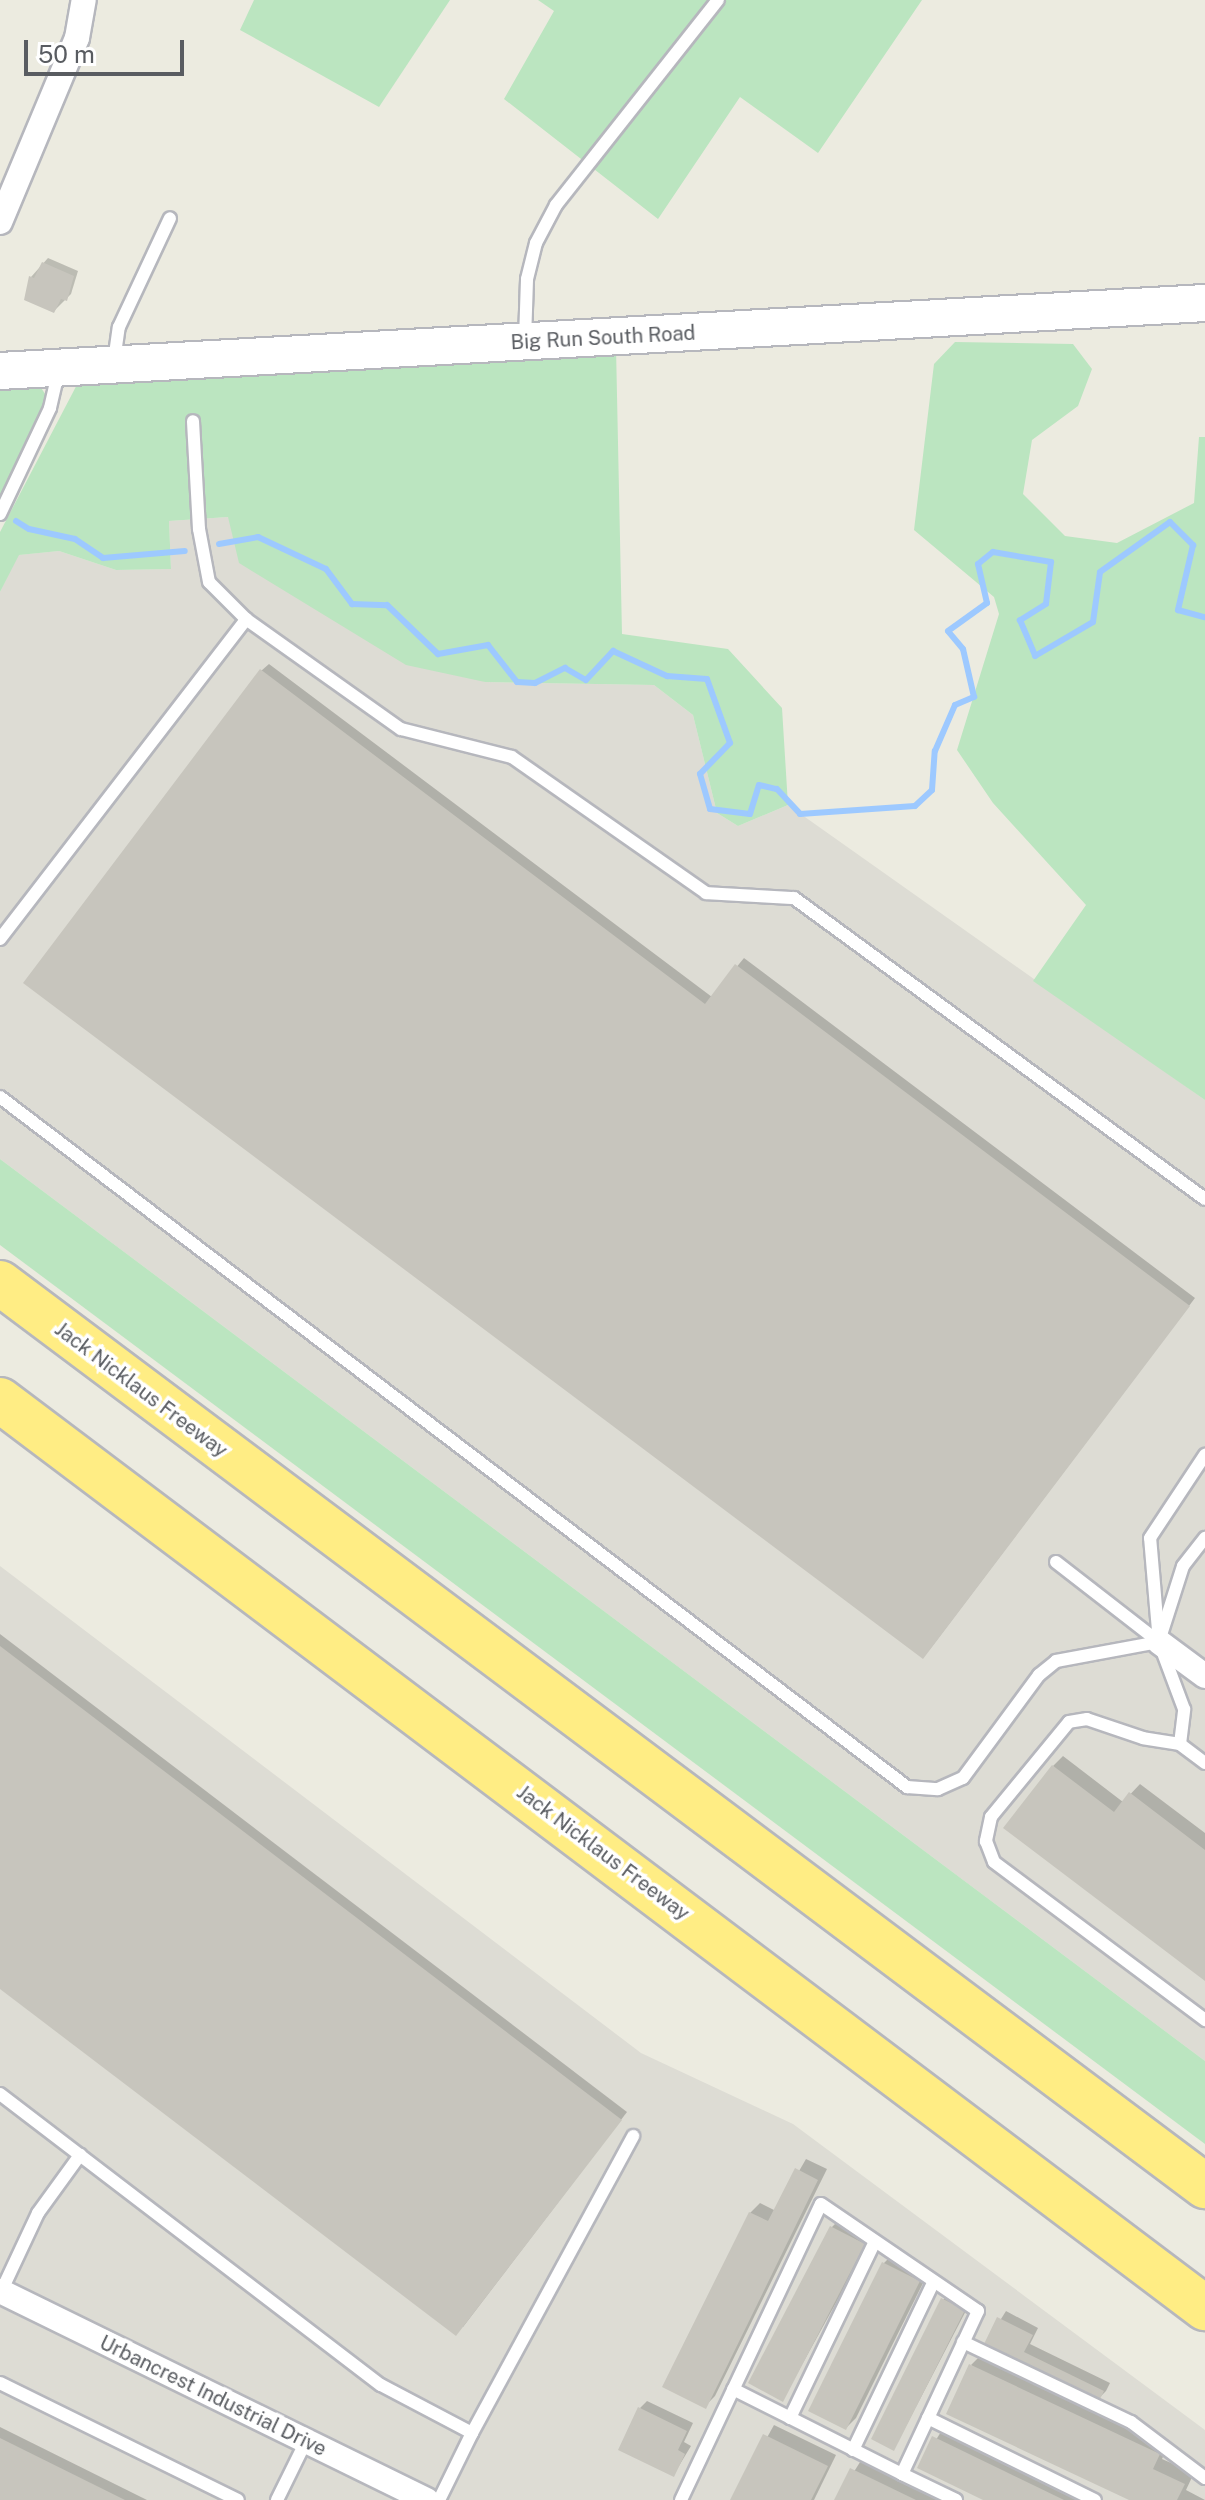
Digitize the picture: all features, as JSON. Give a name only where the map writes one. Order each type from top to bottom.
[{"type":"highway","name":"Jack Nicklaus Freeway","points":[[0,1283],[1205,2186]]},
{"type":"highway","name":"Jack Nicklaus Freeway","points":[[0,1400],[1205,2311]]},
{"type":"street","points":[[0,222],[77,38],[84,0]]},
{"type":"street","name":"Big Run South Road","points":[[0,371],[1205,303]]},
{"type":"street","points":[[1159,1642],[1205,1676]]},
{"type":"street","name":"Urbancrest Industrial Drive","points":[[0,2291],[306,2441],[394,2493],[426,2500]]},
{"type":"lane","points":[[525,343],[527,279],[536,243],[556,205],[718,0]]},
{"type":"lane","points":[[114,364],[119,327],[170,218]]},
{"type":"lane","points":[[0,514],[50,408],[60,367]]},
{"type":"lane","points":[[193,421],[199,529],[209,582],[246,619],[401,729],[512,757],[706,893],[794,898],[1205,1199]]},
{"type":"lane","points":[[0,939],[246,619]]},
{"type":"lane","points":[[0,1097],[907,1787],[938,1789],[963,1778],[1039,1675],[1056,1661],[1159,1642]]},
{"type":"lane","points":[[1180,1744],[1184,1709],[1159,1642],[1150,1538],[1205,1455]]},
{"type":"lane","points":[[1159,1642],[1183,1566],[1205,1538]]},
{"type":"lane","points":[[1056,1562],[1159,1642]]},
{"type":"lane","points":[[1205,1763],[1180,1744],[1087,1719],[1069,1722],[991,1817],[986,1841],[994,1862],[1205,2020]]},
{"type":"lane","points":[[0,2094],[381,2385],[472,2433]]},
{"type":"lane","points":[[439,2500],[633,2136]]},
{"type":"lane","points":[[0,2291],[38,2213],[80,2155]]},
{"type":"lane","points":[[681,2500],[821,2204],[978,2311],[902,2474]]},
{"type":"lane","points":[[790,2418],[875,2241]]},
{"type":"lane","points":[[853,2450],[934,2281]]},
{"type":"lane","points":[[963,2342],[1131,2422],[1205,2478]]},
{"type":"lane","points":[[0,2383],[238,2500]]},
{"type":"lane","points":[[733,2389],[956,2500]]},
{"type":"lane","points":[[928,2418],[1095,2500]]},
{"type":"lane","points":[[277,2500],[306,2441]]},
{"type":"shaded area","points":[[228,517],[485,682],[654,685],[693,715],[717,813],[738,826],[788,805],[1205,1100],[1205,2061],[0,1159],[0,592],[18,555],[59,551],[116,570],[171,569],[169,521]]},
{"type":"shaded area","points":[[0,1566],[641,2053],[793,2124],[1205,2430],[1205,2500],[0,2500]]},
{"type":"green space","points":[[254,0],[450,0],[379,107],[240,30]]},
{"type":"green space","points":[[538,0],[922,0],[818,153],[740,97],[658,219],[504,99],[554,11]]},
{"type":"green space","points":[[955,342],[1073,344],[1092,369],[1078,406],[1032,440],[1023,494],[1065,536],[1117,543],[1194,503],[1199,437],[1205,437],[1205,1100],[1033,981],[1086,905],[993,803],[957,750],[999,614],[994,597],[914,530],[934,364]]},
{"type":"green space","points":[[616,347],[622,634],[728,649],[782,708],[788,805],[738,826],[717,813],[693,715],[654,685],[485,682],[406,665],[239,563],[228,517],[169,521],[171,569],[116,570],[59,551],[19,555],[0,592],[0,532],[82,375]]},
{"type":"green space","points":[[38,383],[47,397],[0,497],[0,384]]},
{"type":"green space","points":[[0,1159],[1205,2061],[1205,2144],[0,1245]]},
{"type":"building","points":[[42,262],[74,276],[67,301],[61,299],[54,313],[24,300],[29,276],[34,278]]},
{"type":"building","points":[[260,669],[705,1004],[735,964],[1190,1306],[923,1659],[23,983]]},
{"type":"building","points":[[0,1646],[622,2120],[456,2336],[0,1989]]},
{"type":"building","points":[[1052,1765],[1114,1812],[1129,1792],[1205,1850],[1205,1981],[1003,1828]]},
{"type":"building","points":[[795,2168],[818,2180],[706,2409],[662,2387],[749,2212],[768,2221]]},
{"type":"building","points":[[830,2226],[865,2244],[783,2402],[748,2383]]},
{"type":"building","points":[[882,2262],[920,2281],[846,2430],[808,2411]]},
{"type":"building","points":[[941,2298],[965,2310],[894,2451],[871,2439]]},
{"type":"building","points":[[997,2317],[1033,2335],[1024,2352],[1104,2391],[1099,2401],[984,2344]]},
{"type":"building","points":[[969,2364],[1160,2454],[1153,2469],[1185,2484],[1177,2500],[1129,2500],[946,2414]]},
{"type":"building","points":[[638,2407],[687,2431],[678,2450],[685,2454],[674,2477],[618,2450]]},
{"type":"building","points":[[763,2434],[828,2466],[811,2500],[730,2500]]},
{"type":"building","points":[[932,2436],[1064,2500],[983,2500],[917,2468]]},
{"type":"building","points":[[0,2438],[125,2500],[0,2500]]},
{"type":"building","points":[[850,2468],[916,2500],[834,2500]]},
{"type":"waterway","points":[[16,521],[29,529],[75,539],[103,558],[185,551]]},
{"type":"waterway","points":[[219,544],[258,537],[326,569],[352,604],[387,605],[438,654],[488,645],[517,682],[535,683],[565,668],[586,680],[613,651],[667,676],[707,679],[730,743],[700,774],[710,809],[750,814],[759,785],[777,789],[800,814],[915,806],[932,790],[935,751],[955,705],[974,697],[963,649],[948,631],[987,603],[978,564],[993,552],[1051,562],[1046,604],[1020,620],[1035,656],[1093,622],[1100,572],[1170,522],[1193,545],[1178,610],[1205,617]]}]
